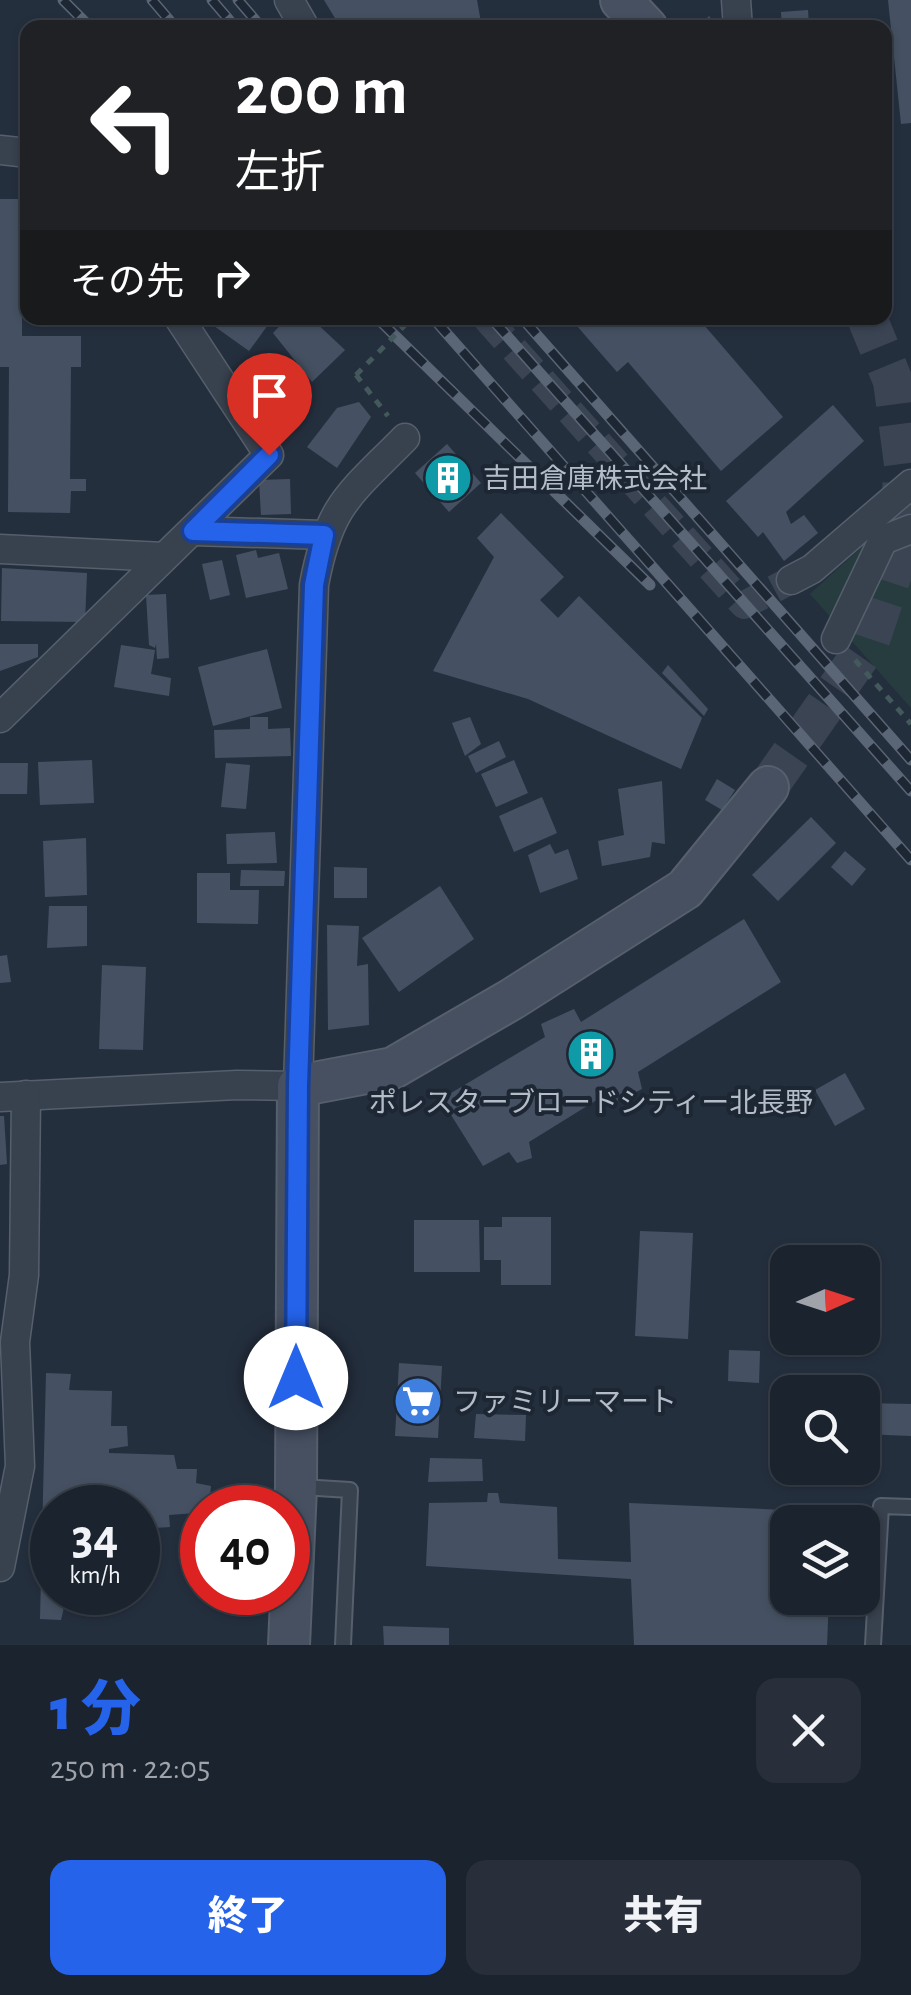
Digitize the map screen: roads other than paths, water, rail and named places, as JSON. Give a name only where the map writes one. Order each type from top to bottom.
[{"type":"street","points":[[621,0],[640,20]]},
{"type":"street","points":[[0,718],[269,455],[185,325]]},
{"type":"street","points":[[296,1485],[298,1086],[314,585],[324,535],[340,505],[405,438]]},
{"type":"street","points":[[791,580],[812,569],[911,484]]},
{"type":"street","points":[[836,639],[883,540],[911,529]]},
{"type":"street","points":[[193,531],[324,535]]},
{"type":"street","points":[[0,549],[164,557]]},
{"type":"street","points":[[0,1566],[20,1466],[14,1342],[24,1274],[13,1096],[238,1084],[298,1086],[393,1068],[544,979],[685,889],[768,786]]},
{"type":"street","points":[[289,1645],[290,1615]]},
{"type":"lane","points":[[310,1488],[350,1490],[343,1645]]},
{"type":"lane","points":[[873,1645],[881,1506],[911,1507]]},
{"type":"tunnel","points":[[492,325],[744,605],[791,580]]},
{"type":"tunnel","points":[[768,787],[869,643],[897,559],[904,464],[893,381],[870,325]]},
{"type":"railway","points":[[63,0],[83,20]]},
{"type":"railway","points":[[152,0],[169,20]]},
{"type":"railway","points":[[212,0],[229,20]]},
{"type":"railway","points":[[238,0],[255,20]]},
{"type":"railway","points":[[384,325],[650,585]]},
{"type":"railway","points":[[439,325],[911,860]]},
{"type":"railway","points":[[497,325],[911,791]]},
{"type":"railway","points":[[528,325],[911,760]]},
{"type":"place","name":"吉田倉庫株式会社","points":[[448,478]]},
{"type":"place","name":"ポレスターブロードシティー北長野","points":[[591,1054]]},
{"type":"place","name":"ファミリーマート","points":[[418,1401]]}]
